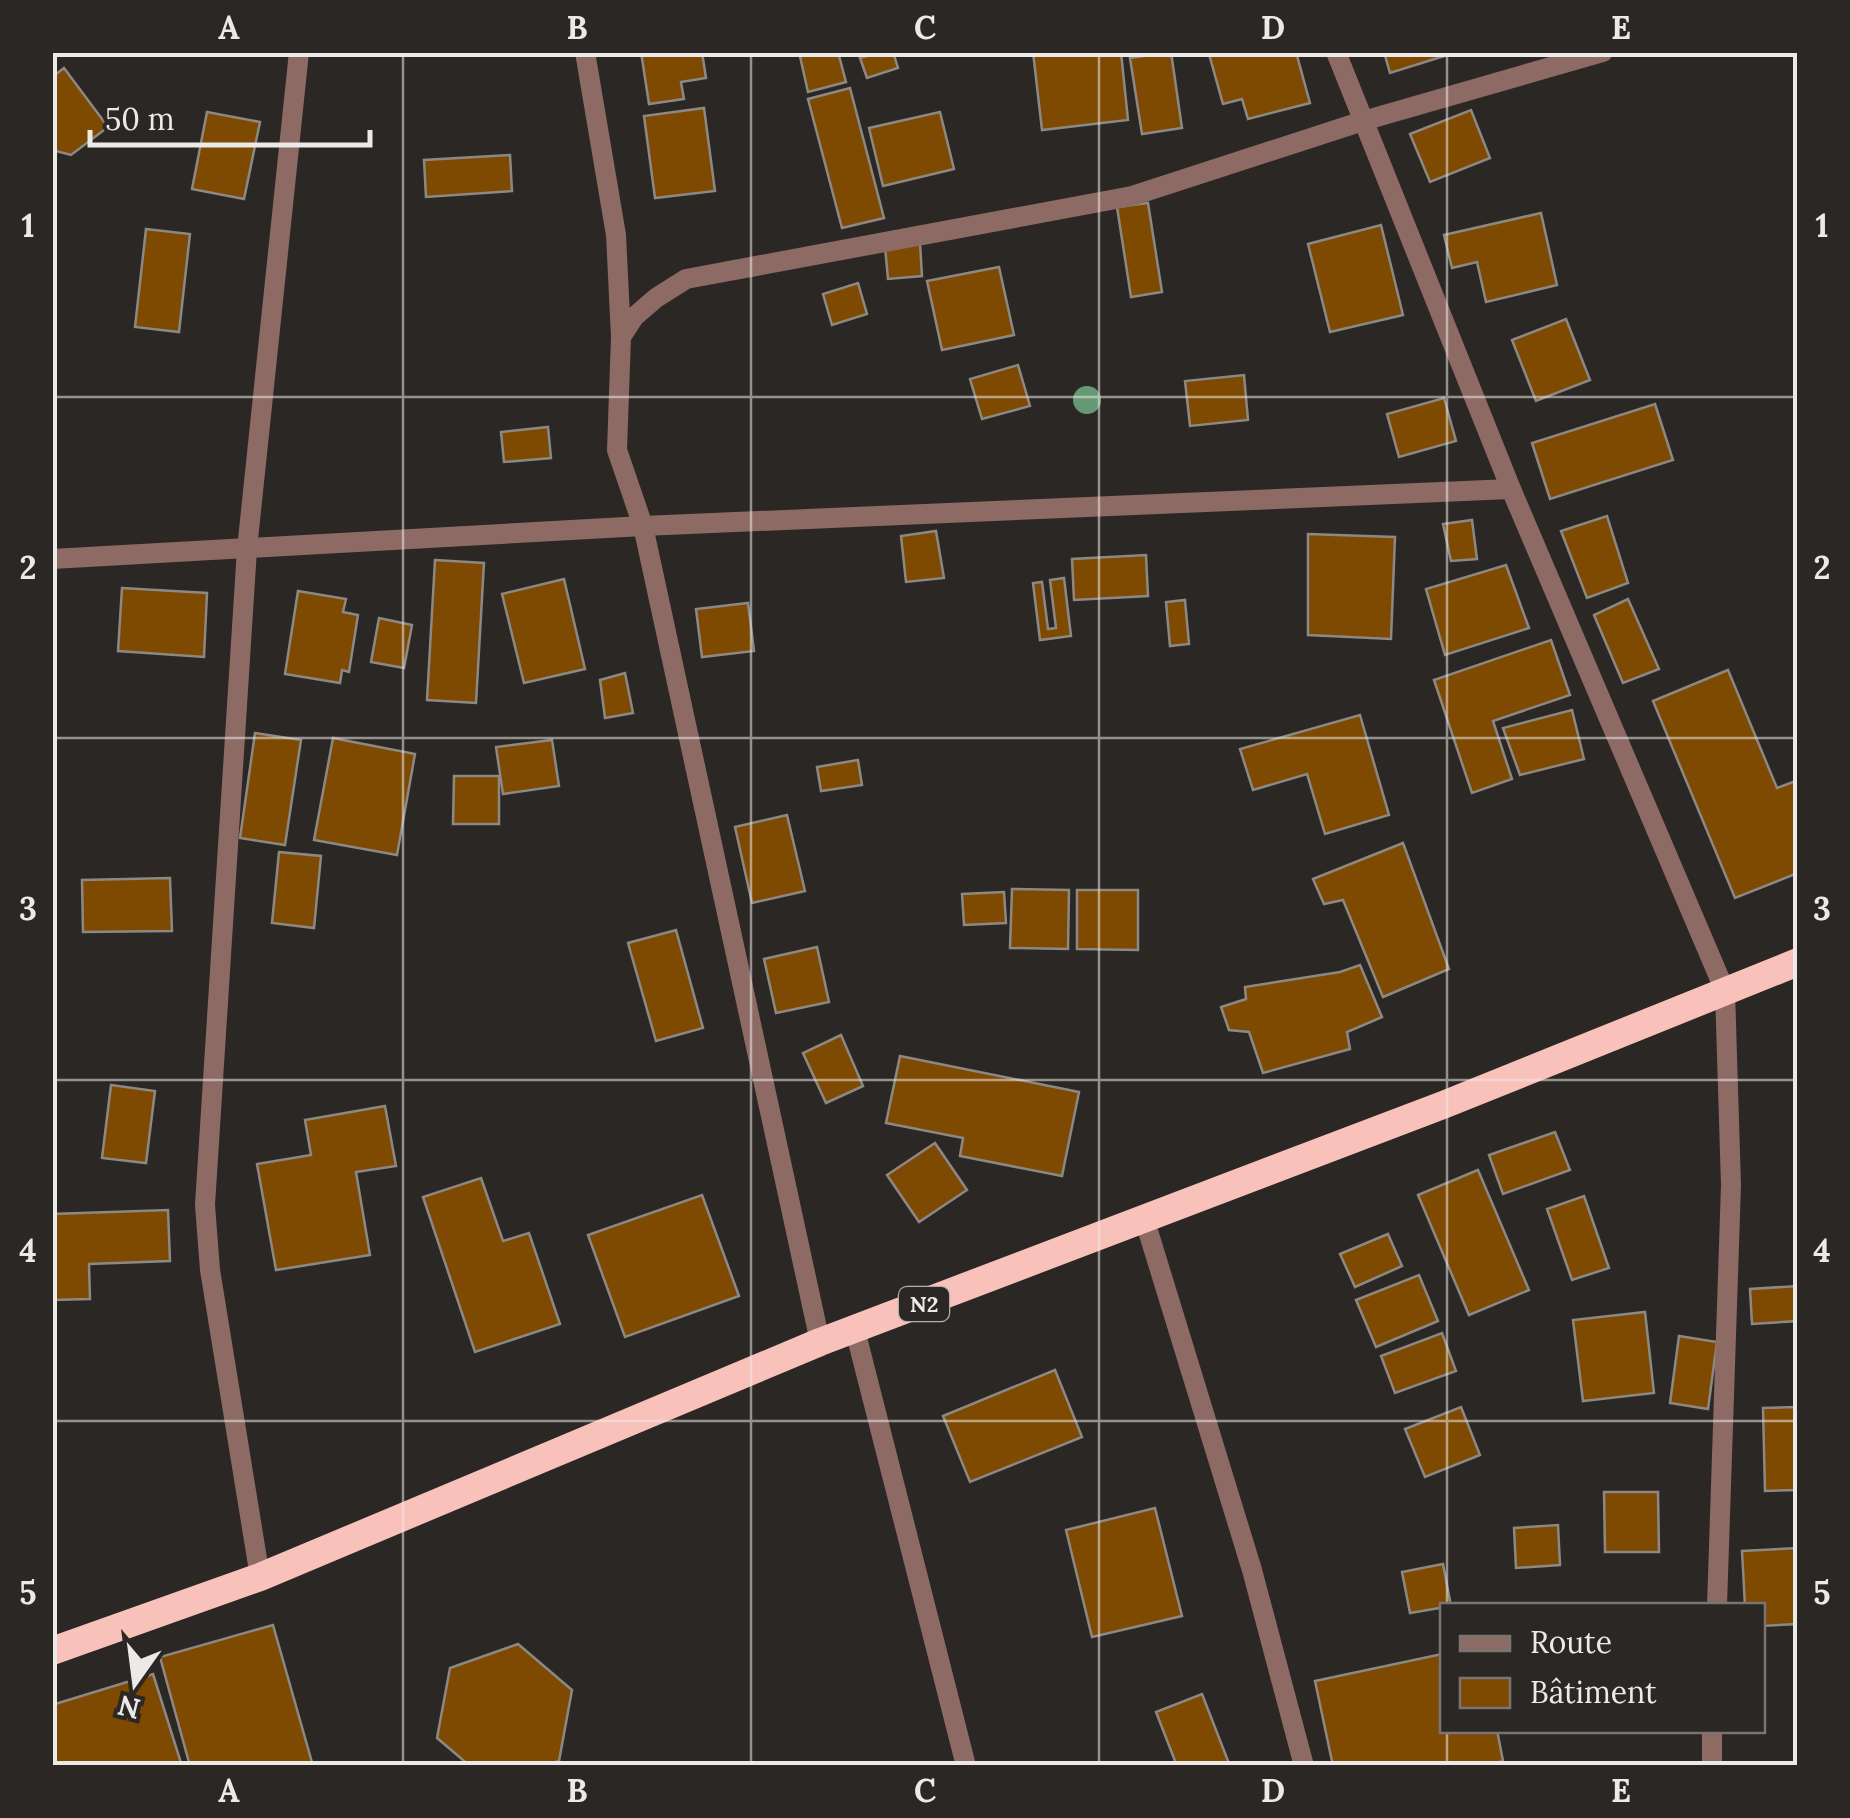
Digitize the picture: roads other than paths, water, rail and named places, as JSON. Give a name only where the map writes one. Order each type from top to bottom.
[{"type":"highway","name":"N2","points":[[52,1651],[260,1577],[820,1342],[1443,1105],[1798,962]]},
{"type":"street","points":[[260,1577],[210,1270],[205,1204],[248,548],[299,52]]},
{"type":"street","points":[[584,52],[616,234],[621,338],[617,450],[643,526],[820,1342]]},
{"type":"street","points":[[1336,52],[1511,488],[1725,991],[1730,1185],[1717,1603]]},
{"type":"street","points":[[621,338],[634,317],[686,280],[1132,196],[1363,120],[1603,52]]},
{"type":"street","points":[[52,559],[643,526],[1511,488]]},
{"type":"street","points":[[1144,1218],[1252,1570],[1304,1766]]},
{"type":"street","points":[[855,1330],[966,1766]]},
{"type":"street","points":[[1712,1733],[1712,1766]]}]
